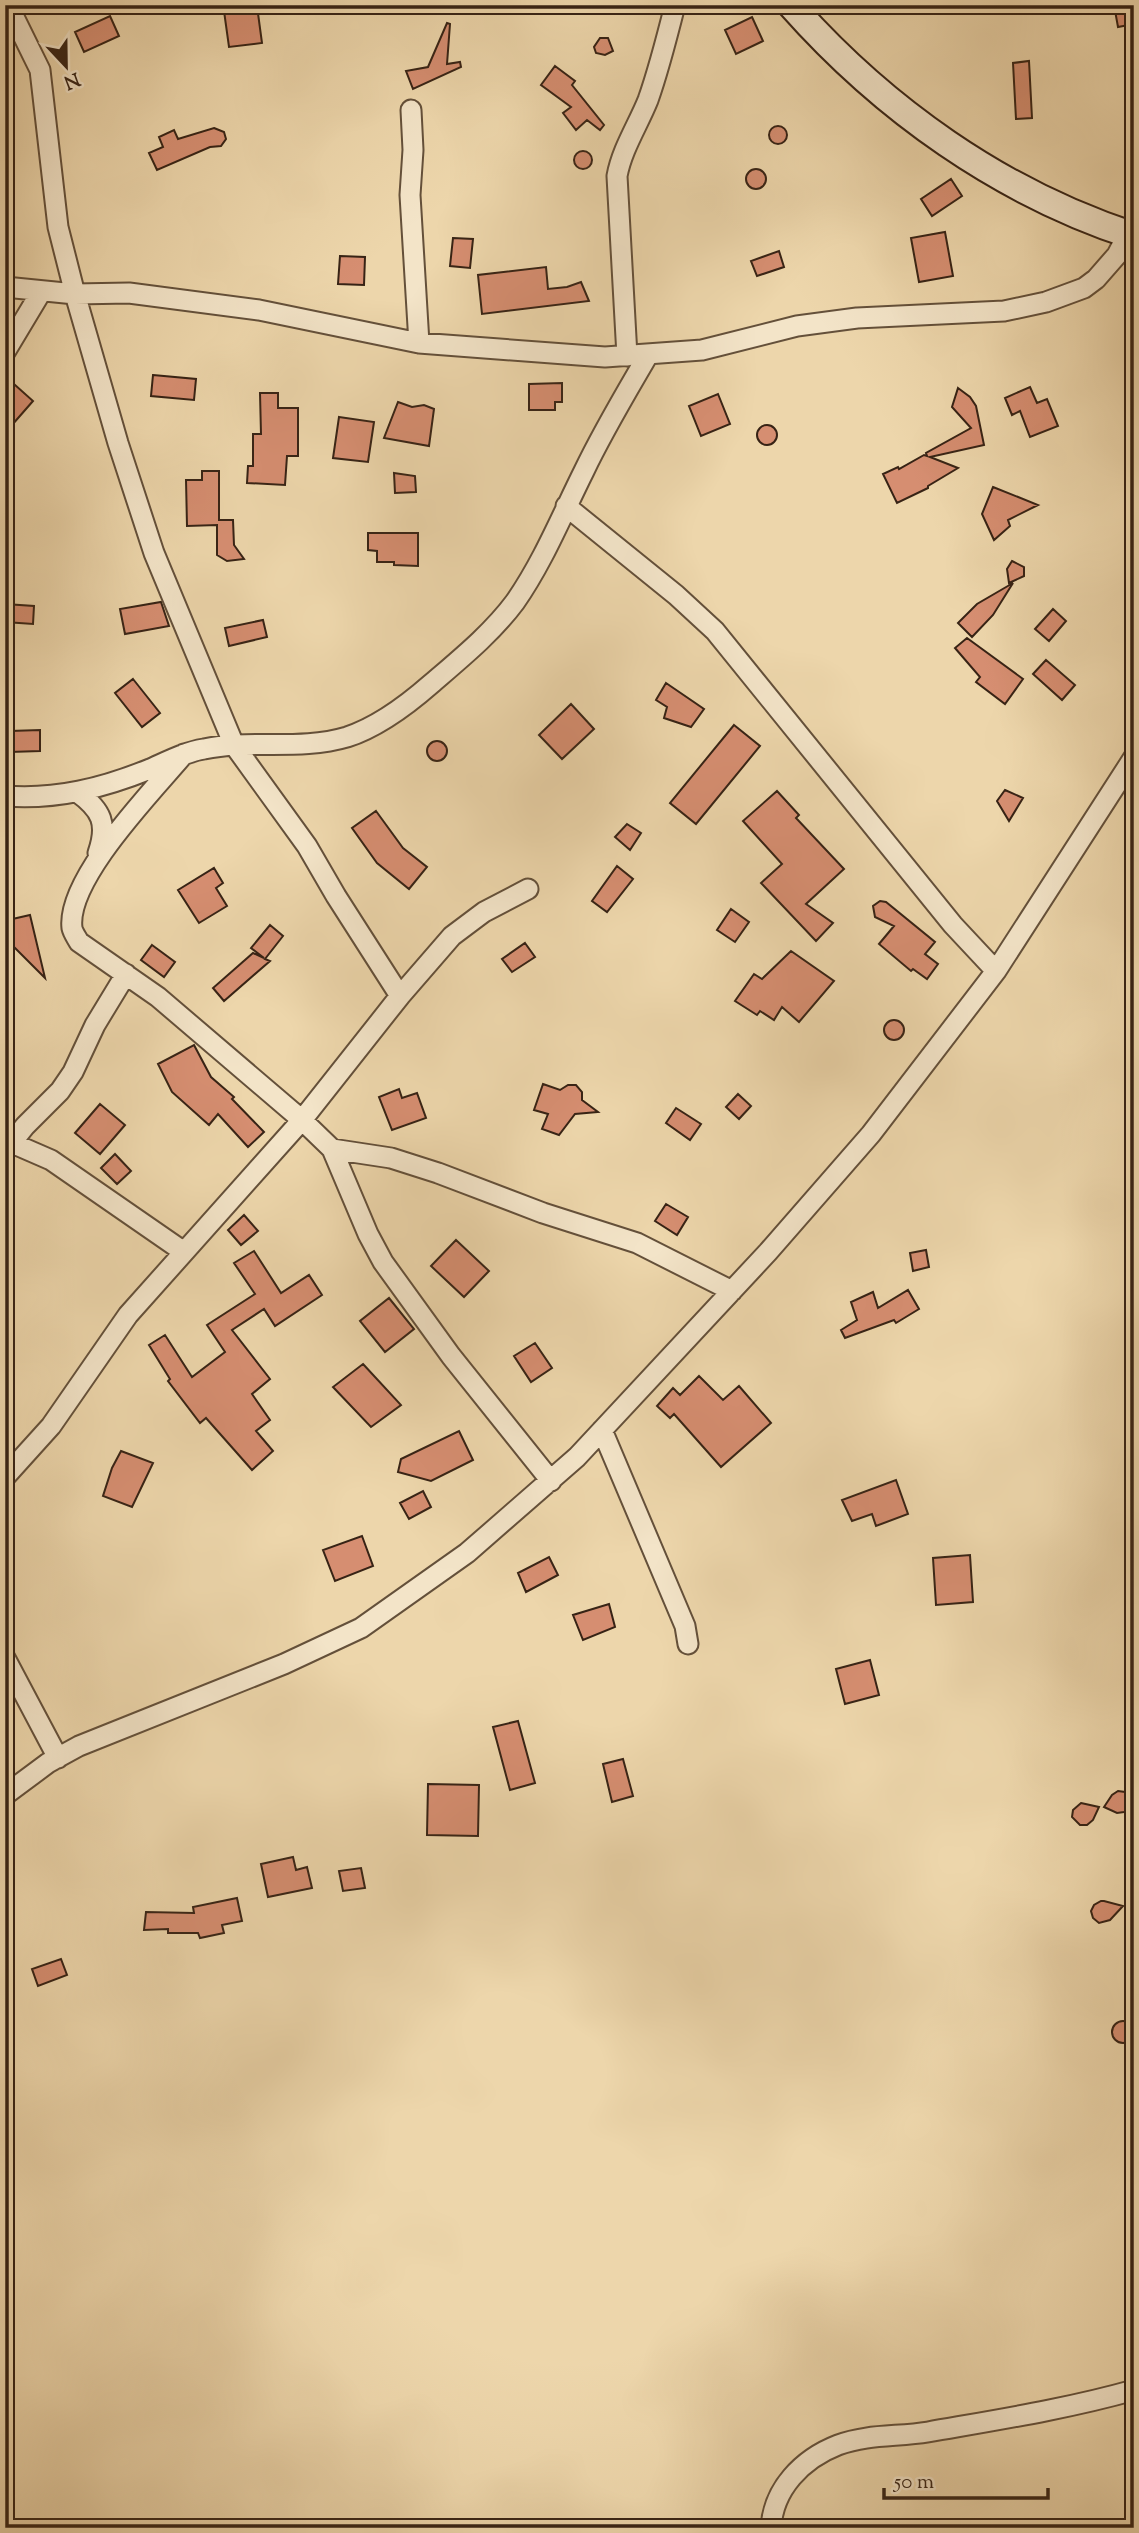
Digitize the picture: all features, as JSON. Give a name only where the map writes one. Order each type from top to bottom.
[{"type":"street","points":[[8,5],[40,71],[58,227],[118,443],[154,553],[234,745],[307,846],[335,896],[400,996]]},
{"type":"street","points":[[627,356],[617,176],[619,164],[648,100],[675,5]]},
{"type":"street","points":[[5,287],[75,294],[129,293],[258,310],[419,343],[605,357],[702,350],[797,326],[845,320],[1004,310],[1046,302],[1084,288],[1096,279],[1117,255],[1131,235],[1092,222],[1037,196],[964,155],[912,119],[863,79],[816,34],[791,5]]},
{"type":"street","points":[[411,110],[413,150],[410,195],[414,225],[419,343]]},
{"type":"street","points":[[5,352],[41,292]]},
{"type":"street","points":[[5,796],[77,792],[97,788],[184,754],[234,745],[264,746],[343,738],[364,731],[413,700],[467,653],[513,605],[530,580],[599,440],[648,355]]},
{"type":"street","points":[[566,506],[676,595],[715,631],[953,925],[996,971]]},
{"type":"street","points":[[93,867],[111,841],[184,754]]},
{"type":"street","points":[[5,1795],[79,1746],[308,1654],[360,1628],[467,1553],[551,1481],[732,1291],[871,1134],[996,971],[1134,757]]},
{"type":"street","points":[[77,792],[97,810],[103,824],[103,839],[76,901],[72,930],[79,942],[158,997],[302,1120],[332,1149],[368,1234],[383,1262],[451,1356],[551,1481]]},
{"type":"street","points":[[5,1477],[51,1426],[128,1315],[302,1120],[400,996],[452,936],[484,912],[527,889]]},
{"type":"street","points":[[126,974],[60,1091],[7,1144],[51,1160],[184,1252]]},
{"type":"street","points":[[332,1149],[391,1158],[543,1213],[637,1242],[732,1291]]},
{"type":"street","points":[[602,1430],[685,1626],[688,1644]]},
{"type":"street","points":[[5,1658],[58,1758]]},
{"type":"street","points":[[771,2528],[776,2501],[785,2484],[817,2456],[838,2445],[867,2438],[924,2433],[1134,2390]]},
{"type":"building","points":[[1114,5],[1134,5],[1134,24],[1118,27]]},
{"type":"building","points":[[257,6],[262,43],[229,47],[224,11]]},
{"type":"building","points":[[110,16],[119,36],[84,52],[75,32]]},
{"type":"building","points":[[752,17],[763,41],[736,54],[725,30]]},
{"type":"building","points":[[447,23],[450,24],[447,64],[460,62],[461,67],[413,89],[406,71],[428,67]]},
{"type":"building","points":[[600,38],[608,38],[613,51],[605,55],[596,53],[594,47]]},
{"type":"building","points":[[1029,61],[1032,118],[1016,119],[1013,63]]},
{"type":"building","points":[[555,66],[575,81],[572,85],[604,125],[600,130],[587,120],[576,130],[563,113],[571,107],[541,85]]},
{"type":"building","points":[[778,126],[784,129],[787,135],[784,141],[778,144],[772,141],[769,135],[772,129]]},
{"type":"building","points":[[214,128],[224,132],[226,139],[221,146],[210,147],[157,170],[149,153],[163,147],[159,137],[174,130],[178,139]]},
{"type":"building","points":[[583,151],[589,154],[592,160],[589,166],[583,169],[577,166],[574,160],[577,154]]},
{"type":"building","points":[[756,169],[763,172],[766,179],[763,186],[756,189],[749,186],[746,179],[749,172]]},
{"type":"building","points":[[951,179],[962,196],[932,216],[921,199]]},
{"type":"building","points":[[945,232],[953,276],[919,282],[911,238]]},
{"type":"building","points":[[453,238],[473,239],[470,268],[450,266]]},
{"type":"building","points":[[779,251],[784,267],[757,276],[751,261]]},
{"type":"building","points":[[340,256],[365,257],[364,285],[338,284]]},
{"type":"building","points":[[546,267],[548,289],[581,282],[589,301],[482,314],[478,275]]},
{"type":"building","points":[[153,375],[196,379],[194,400],[151,396]]},
{"type":"building","points":[[5,376],[33,401],[5,433]]},
{"type":"building","points":[[562,383],[562,402],[555,402],[555,410],[529,410],[529,384]]},
{"type":"building","points":[[1030,387],[1037,403],[1047,399],[1058,426],[1030,437],[1020,411],[1012,415],[1005,398]]},
{"type":"building","points":[[958,388],[970,397],[976,406],[984,445],[930,457],[958,468],[928,488],[897,503],[883,474],[927,456],[926,453],[971,428],[952,407]]},
{"type":"building","points":[[260,393],[278,393],[278,408],[298,408],[298,456],[287,456],[285,485],[247,483],[248,466],[253,466],[253,434],[261,434]]},
{"type":"building","points":[[718,394],[730,424],[701,436],[689,406]]},
{"type":"building","points":[[398,402],[412,407],[424,405],[434,409],[429,446],[384,438]]},
{"type":"building","points":[[339,417],[374,422],[368,462],[333,458]]},
{"type":"building","points":[[767,425],[774,428],[777,435],[774,442],[767,445],[760,442],[757,435],[760,428]]},
{"type":"building","points":[[202,471],[219,471],[219,520],[233,520],[234,545],[244,559],[227,561],[217,555],[217,525],[187,526],[186,480],[202,480]]},
{"type":"building","points":[[394,473],[415,476],[416,492],[395,493]]},
{"type":"building","points":[[993,487],[1038,505],[1008,520],[1010,526],[994,540],[982,514]]},
{"type":"building","points":[[368,533],[418,533],[418,566],[377,562],[377,551],[368,550]]},
{"type":"building","points":[[1012,561],[1024,567],[1024,576],[1009,583],[1007,569]]},
{"type":"building","points":[[1013,583],[993,615],[972,637],[958,623],[977,604]]},
{"type":"building","points":[[161,602],[169,626],[125,634],[120,609]]},
{"type":"building","points":[[5,604],[34,606],[33,624],[5,622]]},
{"type":"building","points":[[1053,609],[1066,621],[1049,641],[1035,629]]},
{"type":"building","points":[[263,620],[267,637],[229,646],[225,628]]},
{"type":"building","points":[[967,638],[1023,679],[1005,704],[976,682],[980,677],[955,648]]},
{"type":"building","points":[[1046,660],[1075,685],[1062,700],[1033,674]]},
{"type":"building","points":[[133,679],[160,713],[142,727],[115,693]]},
{"type":"building","points":[[666,683],[704,709],[691,727],[664,718],[667,707],[656,700]]},
{"type":"building","points":[[571,704],[594,729],[562,759],[539,735]]},
{"type":"building","points":[[734,725],[760,746],[696,824],[670,803]]},
{"type":"building","points":[[40,730],[40,751],[10,752],[10,731]]},
{"type":"building","points":[[437,741],[444,744],[447,751],[444,758],[437,761],[430,758],[427,751],[430,744]]},
{"type":"building","points":[[1005,790],[1023,798],[1009,821],[997,801]]},
{"type":"building","points":[[777,791],[799,815],[796,818],[844,869],[806,904],[833,923],[816,941],[761,883],[782,864],[743,821]]},
{"type":"building","points":[[376,811],[403,848],[427,867],[409,889],[377,863],[352,828]]},
{"type":"building","points":[[627,824],[641,833],[630,850],[615,837]]},
{"type":"building","points":[[617,866],[633,879],[607,912],[592,901]]},
{"type":"building","points":[[214,868],[223,883],[216,888],[227,906],[199,923],[178,890]]},
{"type":"building","points":[[880,901],[886,902],[935,942],[925,954],[938,964],[927,979],[913,969],[911,971],[879,944],[894,926],[875,917],[873,906]]},
{"type":"building","points":[[731,909],[749,922],[735,942],[717,930]]},
{"type":"building","points":[[30,915],[45,978],[14,947],[8,920]]},
{"type":"building","points":[[270,925],[283,936],[265,959],[270,961],[224,1001],[213,988],[253,953],[264,958],[251,948]]},
{"type":"building","points":[[525,943],[535,957],[512,972],[502,959]]},
{"type":"building","points":[[152,945],[175,962],[164,977],[141,960]]},
{"type":"building","points":[[791,951],[834,981],[799,1022],[782,1007],[774,1020],[760,1011],[757,1015],[735,1001],[754,974],[762,979]]},
{"type":"building","points":[[894,1020],[901,1023],[904,1030],[901,1037],[894,1040],[887,1037],[884,1030],[887,1023]]},
{"type":"building","points":[[194,1045],[211,1077],[234,1097],[232,1099],[264,1132],[248,1147],[218,1114],[209,1125],[172,1092],[158,1064]]},
{"type":"building","points":[[543,1084],[560,1090],[568,1085],[576,1085],[582,1092],[582,1100],[598,1112],[575,1114],[559,1135],[542,1129],[548,1114],[534,1110]]},
{"type":"building","points":[[399,1089],[402,1098],[417,1093],[426,1118],[392,1130],[379,1097]]},
{"type":"building","points":[[738,1094],[751,1106],[739,1119],[726,1107]]},
{"type":"building","points":[[100,1104],[125,1125],[100,1154],[75,1133]]},
{"type":"building","points":[[676,1108],[701,1124],[690,1140],[666,1123]]},
{"type":"building","points":[[115,1154],[131,1171],[117,1184],[101,1168]]},
{"type":"building","points":[[666,1204],[688,1217],[677,1235],[655,1221]]},
{"type":"building","points":[[244,1215],[258,1231],[241,1245],[228,1230]]},
{"type":"building","points":[[456,1240],[489,1271],[464,1297],[431,1266]]},
{"type":"building","points":[[926,1250],[929,1267],[913,1271],[910,1253]]},
{"type":"building","points":[[254,1251],[281,1293],[309,1275],[322,1295],[275,1326],[264,1309],[232,1330],[270,1379],[252,1394],[270,1420],[256,1431],[273,1451],[252,1470],[206,1418],[200,1423],[168,1381],[170,1379],[149,1345],[165,1335],[192,1377],[225,1352],[207,1325],[255,1294],[234,1263]]},
{"type":"building","points":[[908,1290],[919,1309],[896,1323],[894,1320],[845,1338],[841,1330],[857,1320],[851,1302],[873,1292],[878,1308]]},
{"type":"building","points":[[389,1298],[414,1329],[385,1352],[360,1321]]},
{"type":"building","points":[[535,1343],[552,1368],[531,1382],[514,1356]]},
{"type":"building","points":[[363,1364],[401,1405],[371,1427],[333,1387]]},
{"type":"building","points":[[699,1376],[723,1400],[739,1386],[771,1423],[721,1467],[674,1414],[670,1418],[657,1406],[673,1388],[680,1395]]},
{"type":"building","points":[[459,1431],[473,1460],[431,1481],[398,1472],[401,1459]]},
{"type":"building","points":[[121,1451],[153,1463],[132,1507],[103,1496]]},
{"type":"building","points":[[896,1480],[908,1514],[876,1526],[872,1514],[852,1521],[842,1500]]},
{"type":"building","points":[[423,1491],[431,1507],[409,1519],[400,1503]]},
{"type":"building","points":[[362,1536],[373,1566],[335,1581],[323,1550]]},
{"type":"building","points":[[970,1555],[973,1602],[936,1605],[933,1558]]},
{"type":"building","points":[[549,1557],[558,1575],[526,1592],[518,1573]]},
{"type":"building","points":[[609,1604],[615,1627],[583,1640],[573,1615]]},
{"type":"building","points":[[870,1660],[879,1695],[845,1704],[836,1669]]},
{"type":"building","points":[[518,1721],[535,1783],[510,1790],[493,1727]]},
{"type":"building","points":[[623,1759],[633,1796],[612,1802],[603,1764]]},
{"type":"building","points":[[428,1784],[479,1785],[478,1836],[427,1835]]},
{"type":"building","points":[[1118,1791],[1125,1792],[1131,1801],[1130,1808],[1117,1813],[1104,1807]]},
{"type":"building","points":[[1081,1803],[1099,1807],[1093,1820],[1087,1825],[1080,1825],[1072,1817],[1073,1810]]},
{"type":"building","points":[[293,1857],[296,1870],[307,1867],[312,1888],[268,1897],[261,1864]]},
{"type":"building","points":[[361,1868],[365,1888],[343,1891],[339,1871]]},
{"type":"building","points":[[237,1898],[242,1921],[222,1925],[224,1933],[200,1938],[198,1933],[168,1933],[168,1929],[144,1930],[146,1912],[194,1913],[193,1907]]},
{"type":"building","points":[[1101,1901],[1123,1906],[1110,1920],[1099,1923],[1093,1918],[1091,1911],[1094,1905]]},
{"type":"building","points":[[61,1959],[67,1975],[38,1986],[32,1969]]},
{"type":"building","points":[[1123,2021],[1131,2024],[1134,2032],[1131,2040],[1123,2043],[1115,2040],[1112,2032],[1115,2024]]}]
